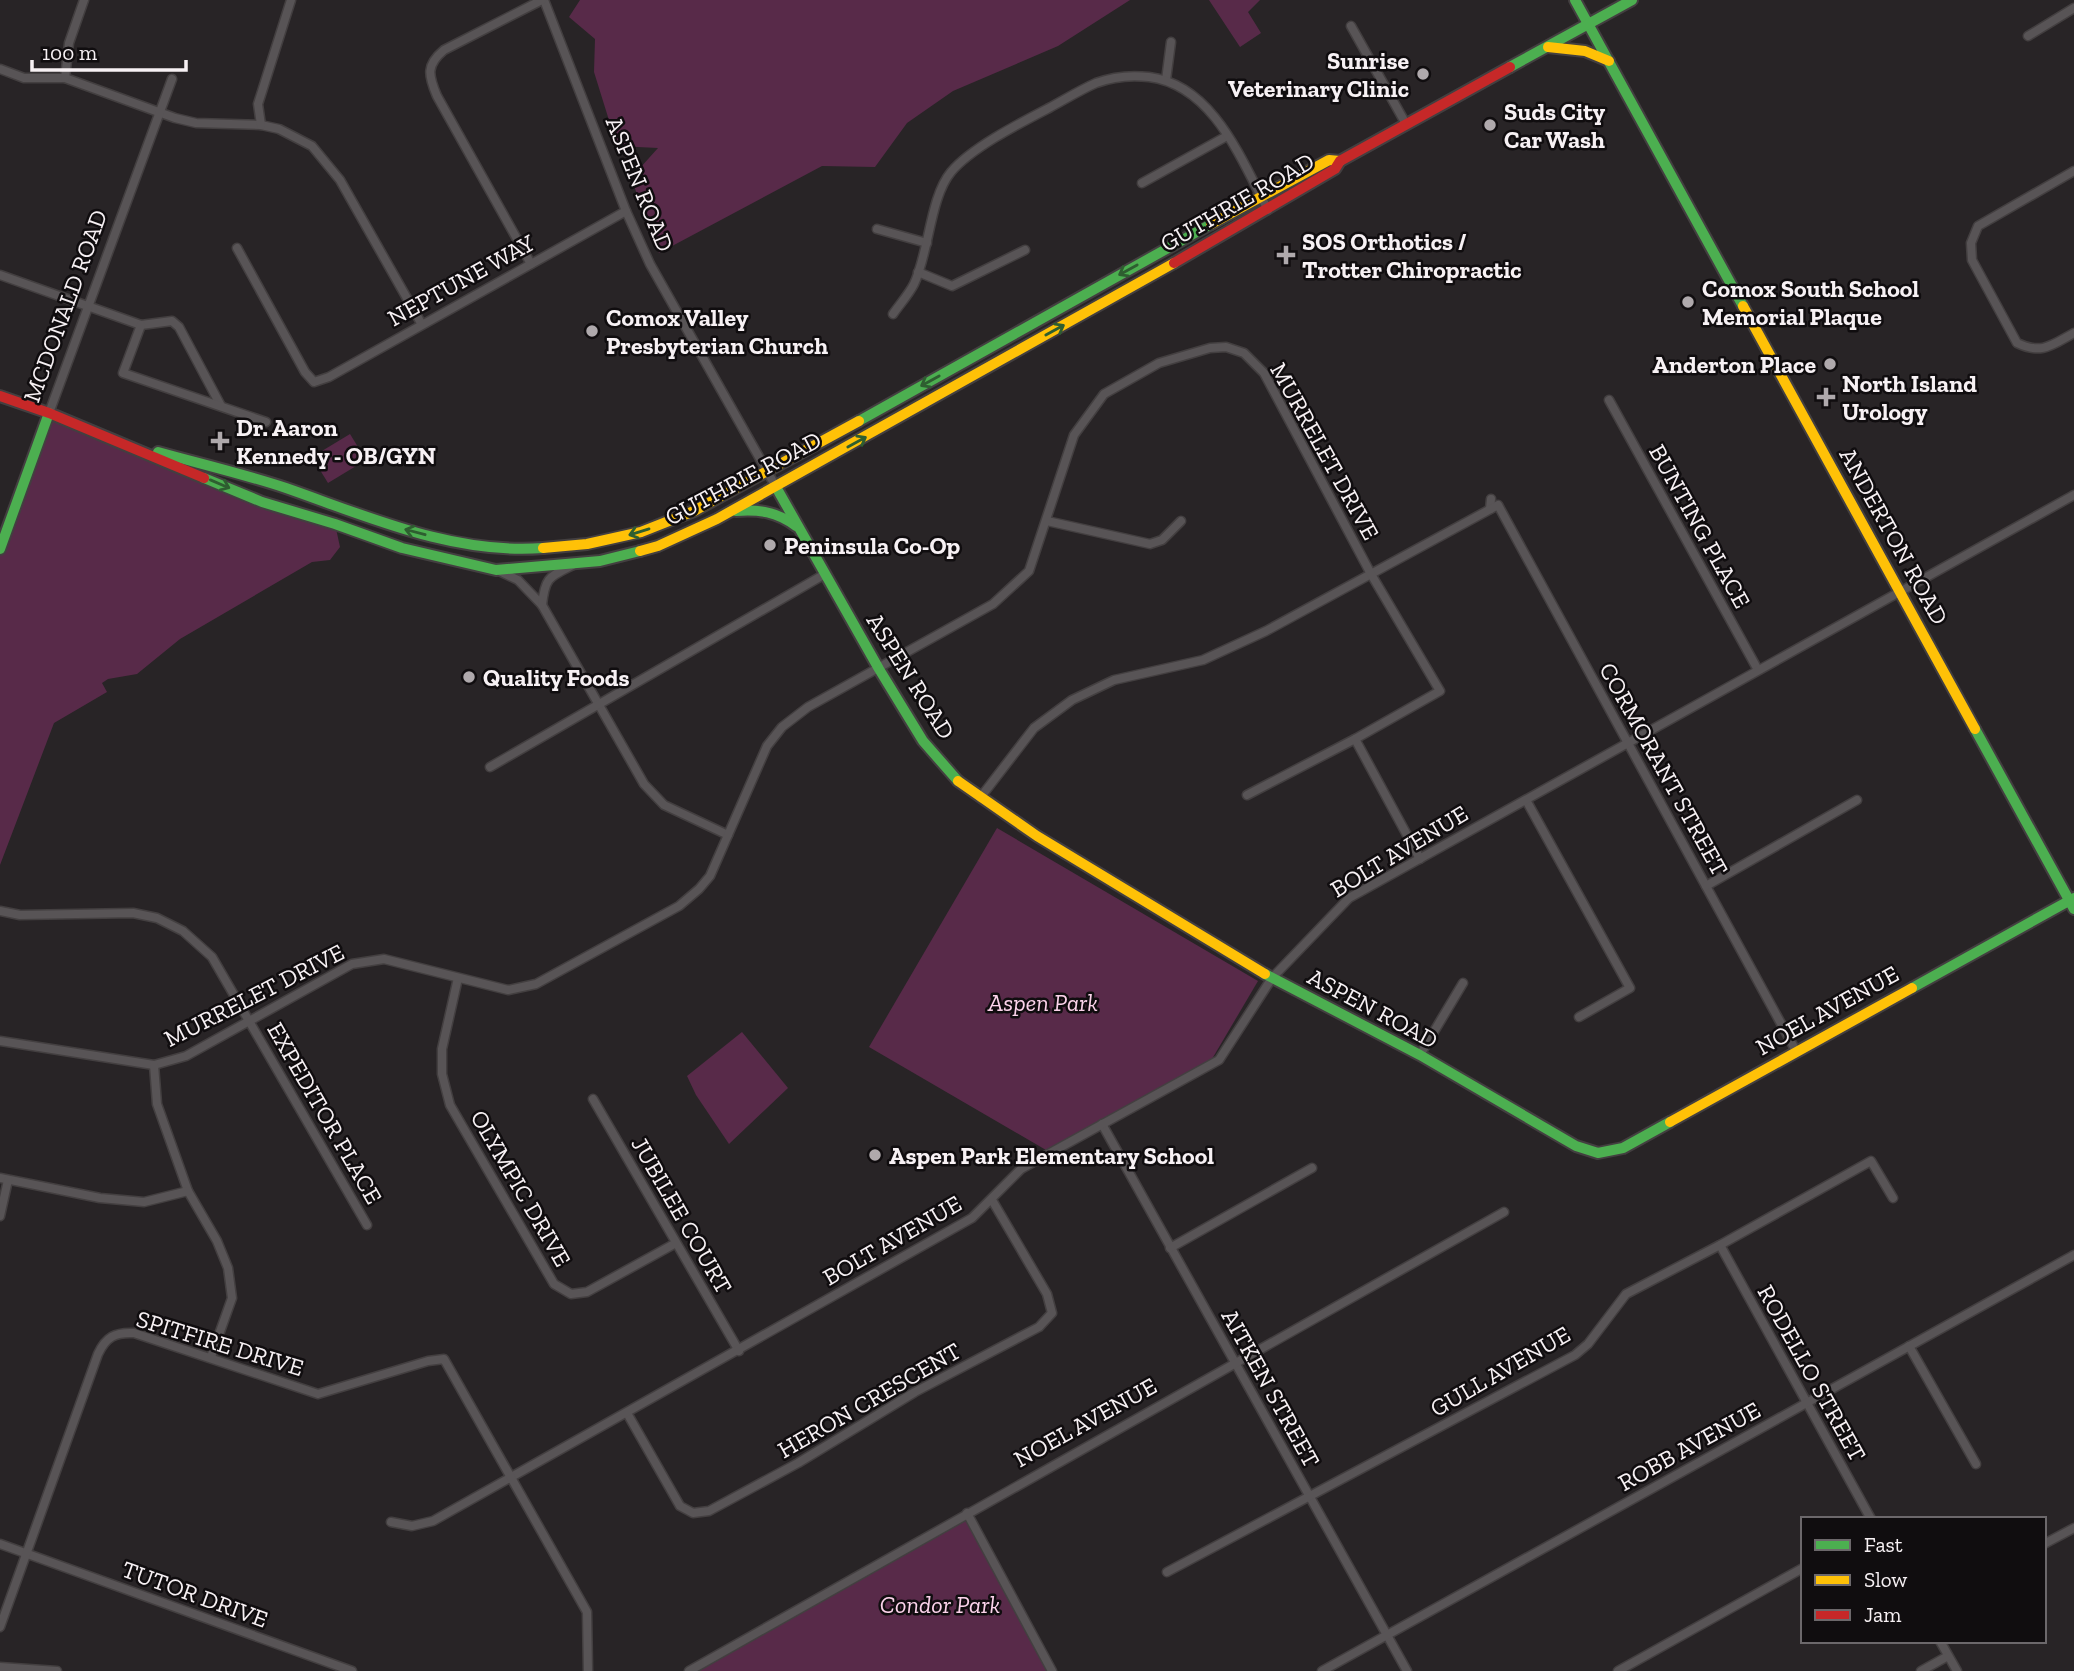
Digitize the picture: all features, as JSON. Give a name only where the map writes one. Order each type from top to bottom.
[{"type":"main road","name":"ANDERTON ROAD","points":[[1575,0],[2073,902]]},
{"type":"main road","name":"GUTHRIE ROAD","points":[[0,396],[48,413],[262,502],[402,548],[496,570],[600,561],[657,545],[730,512],[776,487],[1268,210],[1335,169],[1340,162],[1406,124],[1632,0]]},
{"type":"main road","points":[[1548,47],[1582,51],[1609,61]]},
{"type":"main road","name":"GUTHRIE ROAD","points":[[112,439],[282,487],[394,526],[458,543],[517,550],[587,544],[641,533],[694,511],[767,472],[1261,196],[1329,160],[1340,162]]},
{"type":"main road","name":"MCDONALD ROAD","points":[[0,549],[48,413]]},
{"type":"main road","name":"ASPEN ROAD","points":[[776,487],[923,741],[954,778],[1037,835],[1272,978],[1420,1055],[1576,1146],[1598,1153]]},
{"type":"main road","points":[[730,512],[766,510],[786,518],[801,530]]},
{"type":"main road","name":"NOEL AVENUE","points":[[1598,1153],[1623,1148],[1796,1051],[2073,902]]},
{"type":"street","points":[[65,78],[69,43],[84,0]]},
{"type":"street","points":[[261,125],[258,104],[291,0]]},
{"type":"street","points":[[531,264],[437,96],[430,81],[430,69],[435,57],[444,50],[543,0]]},
{"type":"street","name":"ASPEN ROAD","points":[[543,0],[626,211],[650,264],[776,487]]},
{"type":"street","points":[[2028,36],[2074,8]]},
{"type":"street","points":[[1351,26],[1406,124]]},
{"type":"street","points":[[1166,79],[1171,42]]},
{"type":"street","points":[[0,69],[24,78],[65,78],[196,123],[261,125],[279,129],[312,146],[328,164],[355,205],[421,323]]},
{"type":"street","points":[[893,314],[914,284],[940,195],[950,174],[970,155],[1034,115],[1098,82],[1133,76],[1166,79],[1193,95],[1209,110],[1227,136],[1268,210]]},
{"type":"street","name":"MCDONALD ROAD","points":[[48,413],[172,79]]},
{"type":"street","points":[[1142,183],[1227,136]]},
{"type":"street","points":[[2074,171],[1978,226],[1971,243],[1972,260],[2017,343],[2031,350],[2048,348],[2074,333]]},
{"type":"street","name":"NEPTUNE WAY","points":[[237,247],[305,372],[314,382],[329,377],[421,323],[626,211]]},
{"type":"street","points":[[877,229],[927,243]]},
{"type":"street","points":[[918,272],[952,286],[1025,250]]},
{"type":"street","points":[[0,275],[141,325],[172,321],[179,327],[221,406]]},
{"type":"street","points":[[141,325],[123,373],[266,422]]},
{"type":"street","name":"MURRELET DRIVE","points":[[154,1065],[186,1056],[352,964],[384,959],[508,990],[536,985],[679,906],[710,876],[767,746],[782,727],[808,707],[993,604],[1029,571],[1074,435],[1104,394],[1159,363],[1192,351],[1226,347],[1244,353],[1264,373],[1371,573],[1440,691],[1355,739]]},
{"type":"street","name":"BUNTING PLACE","points":[[1609,400],[1758,670]]},
{"type":"street","name":"BOLT AVENUE","points":[[391,1522],[412,1526],[433,1521],[972,1218],[1021,1169],[1219,1060],[1272,978],[1344,903],[2074,495]]},
{"type":"street","points":[[981,798],[1034,728],[1072,700],[1114,680],[1203,660],[1266,631],[1494,507],[1491,499]]},
{"type":"street","name":"CORMORANT STREET","points":[[1494,507],[1628,743],[1796,1051]]},
{"type":"street","points":[[1047,521],[1150,544],[1162,540],[1181,521]]},
{"type":"street","points":[[542,605],[547,581],[577,563]]},
{"type":"street","points":[[496,570],[518,580],[542,605],[644,784],[664,806],[728,835]]},
{"type":"street","points":[[490,767],[825,574]]},
{"type":"street","points":[[1247,795],[1355,739],[1420,859]]},
{"type":"street","points":[[1526,800],[1630,988],[1579,1017]]},
{"type":"street","points":[[1706,886],[1857,800]]},
{"type":"street","name":"EXPEDITOR PLACE","points":[[0,911],[20,915],[133,913],[157,918],[183,930],[212,957],[367,1225]]},
{"type":"street","name":"OLYMPIC DRIVE","points":[[458,978],[442,1049],[442,1074],[450,1105],[554,1284],[571,1294],[587,1292],[676,1244]]},
{"type":"street","points":[[1420,1055],[1463,983]]},
{"type":"street","points":[[0,1041],[154,1065],[157,1104],[188,1191],[216,1241],[230,1278],[232,1298],[211,1357]]},
{"type":"street","name":"JUBILEE COURT","points":[[593,1099],[739,1350]]},
{"type":"street","name":"AITKEN STREET","points":[[1102,1124],[1407,1671]]},
{"type":"street","name":"GULL AVENUE","points":[[1167,1572],[1575,1355],[1588,1344],[1626,1294],[1871,1161],[1893,1198]]},
{"type":"street","points":[[1170,1248],[1312,1168]]},
{"type":"street","points":[[0,1216],[4,1179],[100,1198],[144,1202],[188,1191]]},
{"type":"street","name":"HERON CRESCENT","points":[[627,1413],[680,1506],[693,1513],[709,1511],[798,1463],[915,1392],[1039,1327],[1052,1313],[1047,1294],[992,1200]]},
{"type":"street","name":"NOEL AVENUE","points":[[689,1671],[1504,1212]]},
{"type":"street","name":"RODELLO STREET","points":[[1720,1245],[1870,1517]]},
{"type":"street","name":"ROBB AVENUE","points":[[1322,1671],[2074,1255]]},
{"type":"street","name":"SPITFIRE DRIVE","points":[[0,1627],[97,1354],[104,1341],[118,1332],[134,1333],[318,1394],[428,1361],[444,1359],[587,1612],[588,1671]]},
{"type":"street","points":[[1909,1346],[1976,1464]]},
{"type":"street","points":[[967,1513],[1052,1671]]},
{"type":"street","points":[[2046,1543],[2074,1528]]},
{"type":"street","name":"TUTOR DRIVE","points":[[0,1544],[352,1671]]},
{"type":"street","points":[[1618,1671],[1801,1569]]},
{"type":"street","points":[[1941,1643],[1956,1671]]},
{"type":"street","points":[[1922,1671],[1948,1656]]},
{"type":"street","points":[[0,1667],[57,1671]]},
{"type":"green space","points":[[580,0],[1130,0],[1058,46],[953,91],[907,123],[875,167],[822,166],[659,253],[631,178],[658,148],[617,146],[594,72],[595,39],[569,17]]},
{"type":"green space","points":[[1209,0],[1260,0],[1248,12],[1261,33],[1240,47]]},
{"type":"green space","points":[[49,413],[262,502],[335,524],[340,547],[330,560],[312,562],[180,639],[137,674],[108,679],[102,683],[107,692],[54,723],[0,865],[0,549]]},
{"type":"green space","points":[[350,434],[366,460],[328,483],[312,457]]},
{"type":"green space","name":"Aspen Park","points":[[997,828],[1258,981],[1212,1059],[1046,1150],[869,1047]]},
{"type":"green space","points":[[742,1032],[788,1088],[729,1144],[696,1095],[687,1076]]},
{"type":"green space","name":"Condor Park","points":[[967,1513],[1052,1671],[700,1671],[697,1666]]},
{"type":"traffic: fast","points":[[1575,0],[1743,306]]},
{"type":"traffic: fast","points":[[1510,67],[1632,0]]},
{"type":"traffic: fast","points":[[859,421],[1211,224]]},
{"type":"traffic: fast","points":[[0,549],[49,413]]},
{"type":"traffic: fast","points":[[158,452],[270,483],[380,522],[444,540],[510,549],[543,548]]},
{"type":"traffic: fast","points":[[204,478],[262,502],[402,548],[496,570],[600,561],[640,551]]},
{"type":"traffic: fast","points":[[776,487],[923,741],[958,781]]},
{"type":"traffic: fast","points":[[736,511],[768,512],[796,526]]},
{"type":"traffic: fast","points":[[1975,729],[2074,909]]},
{"type":"traffic: fast","points":[[1912,988],[2074,898]]},
{"type":"traffic: fast","points":[[1265,974],[1420,1055],[1576,1146],[1598,1153],[1623,1148],[1670,1122]]},
{"type":"traffic: slow","points":[[1548,47],[1585,51],[1609,61]]},
{"type":"traffic: slow","points":[[1211,224],[1329,160],[1340,161]]},
{"type":"traffic: slow","points":[[640,551],[658,546],[717,519],[1174,263]]},
{"type":"traffic: slow","points":[[1743,306],[1975,729]]},
{"type":"traffic: slow","points":[[543,548],[587,544],[641,532],[694,511],[859,421]]},
{"type":"traffic: slow","points":[[958,781],[1037,836],[1265,974]]},
{"type":"traffic: slow","points":[[1670,1122],[1912,988]]},
{"type":"traffic: jam","points":[[1174,263],[1335,169],[1340,161],[1510,67]]},
{"type":"traffic: jam","points":[[0,396],[49,413],[204,478]]},
{"type":"place","name":"Sunrise Veterinary Clinic","points":[[1423,74]]},
{"type":"place","name":"Suds City Car Wash","points":[[1490,125]]},
{"type":"place","name":"SOS Orthotics / Trotter Chiropractic","points":[[1286,255]]},
{"type":"place","name":"Comox South School Memorial Plaque","points":[[1688,302]]},
{"type":"place","name":"Comox Valley Presbyterian Church","points":[[592,331]]},
{"type":"place","name":"Anderton Place","points":[[1830,364]]},
{"type":"place","name":"North Island Urology","points":[[1826,397]]},
{"type":"place","name":"Dr. Aaron Kennedy - OB/GYN","points":[[220,441]]},
{"type":"place","name":"Peninsula Co-Op","points":[[770,545]]},
{"type":"place","name":"Quality Foods","points":[[469,677]]},
{"type":"place","name":"Aspen Park Elementary School","points":[[875,1155]]}]
